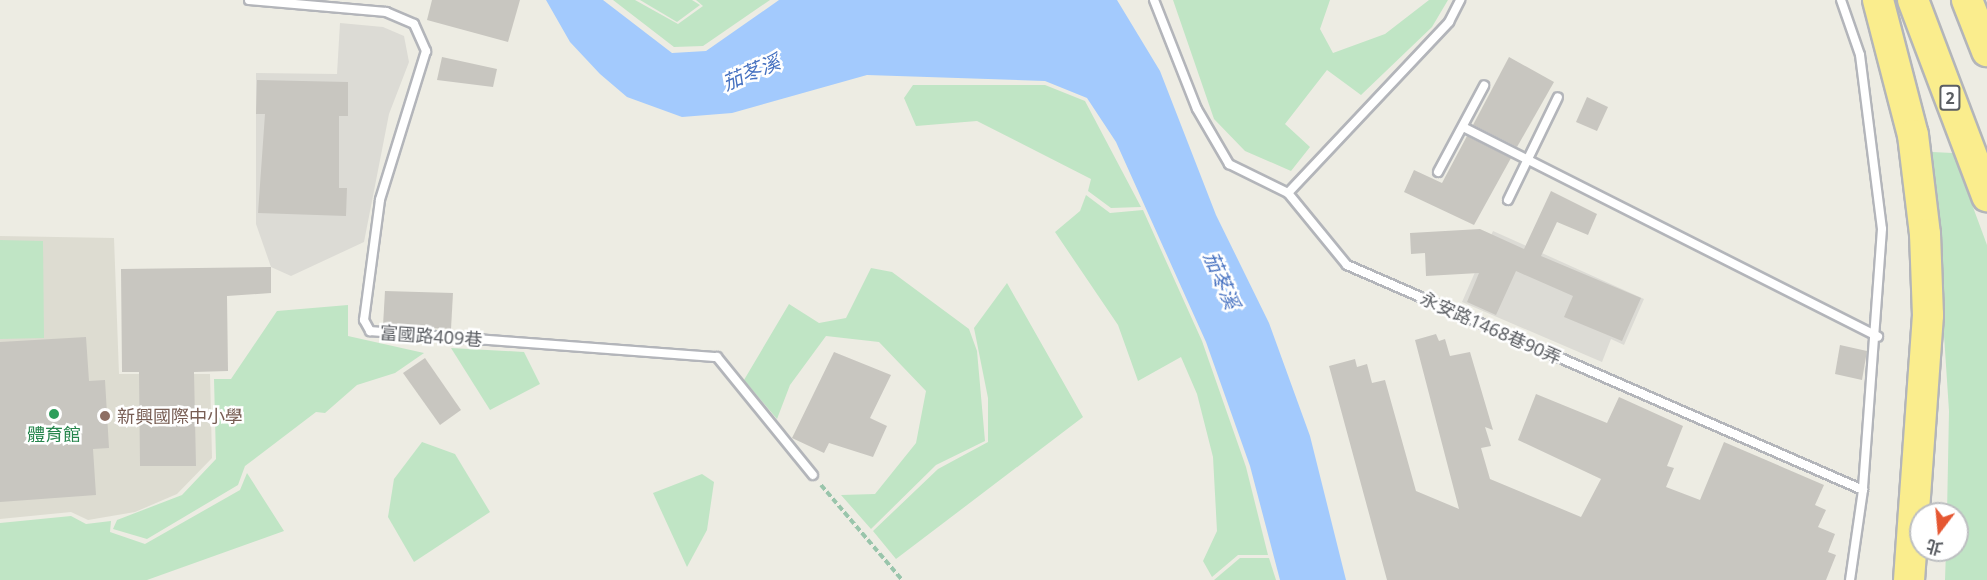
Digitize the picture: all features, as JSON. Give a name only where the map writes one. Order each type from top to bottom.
[{"type":"highway","points":[[1878,0],[1913,135],[1925,234],[1927,326],[1909,580]]},
{"type":"highway","name":"2","points":[[1913,0],[1987,196]]},
{"type":"highway","points":[[1967,0],[1987,51]]},
{"type":"lane","name":"富國路409巷","points":[[249,0],[386,12],[414,24],[426,51],[380,200],[364,320],[370,331],[717,357],[813,475]]},
{"type":"lane","name":"永安路1468巷90弄","points":[[1154,0],[1197,109],[1229,164],[1288,193],[1347,265],[1863,490]]},
{"type":"lane","points":[[1288,193],[1449,22],[1460,0]]},
{"type":"lane","points":[[1841,0],[1860,55],[1882,229],[1878,338],[1863,490],[1850,580]]},
{"type":"lane","points":[[1438,172],[1484,86]]},
{"type":"lane","points":[[1508,200],[1558,97]]},
{"type":"lane","points":[[1462,127],[1878,338]]},
{"type":"path","points":[[813,475],[902,580]]},
{"type":"shaded area","points":[[340,23],[383,27],[404,36],[409,62],[389,114],[364,242],[291,276],[271,267],[256,224],[256,73],[337,74]]},
{"type":"shaded area","points":[[1493,231],[1644,299],[1624,345],[1611,339],[1602,362],[1462,302]]},
{"type":"shaded area","name":"新興國際中小學","points":[[0,236],[114,238],[119,374],[210,374],[212,458],[177,494],[135,512],[88,520],[71,512],[0,519]]},
{"type":"green space","points":[[613,0],[635,0],[678,24],[703,6],[696,0],[770,0],[703,46],[674,47]]},
{"type":"green space","points":[[640,0],[692,0],[700,5],[677,22]]},
{"type":"green space","points":[[1173,0],[1330,0],[1320,29],[1333,53],[1385,34],[1429,0],[1448,0],[1432,27],[1361,95],[1327,70],[1285,124],[1310,147],[1291,171],[1245,151],[1214,119]]},
{"type":"green space","points":[[913,85],[1045,85],[1085,101],[1141,207],[1111,208],[1088,191],[1091,179],[977,121],[916,126],[904,98]]},
{"type":"green space","points":[[1932,152],[1953,153],[1987,245],[1987,580],[1945,580],[1946,562],[1969,562],[1969,502],[1947,502],[1949,411]]},
{"type":"green space","points":[[1086,195],[1110,213],[1143,210],[1202,341],[1246,467],[1268,555],[1238,555],[1212,577],[1203,561],[1217,531],[1213,457],[1197,394],[1181,357],[1138,381],[1118,325],[1055,232],[1080,211]]},
{"type":"green space","points":[[0,240],[43,241],[44,338],[0,339]]},
{"type":"green space","points":[[871,268],[892,272],[969,329],[977,351],[985,441],[936,465],[871,529],[841,495],[875,494],[916,443],[926,391],[879,342],[826,336],[790,385],[777,419],[744,380],[789,304],[819,323],[846,318]]},
{"type":"green space","points":[[1007,283],[1083,417],[896,559],[873,531],[938,469],[988,442],[988,398],[974,328]]},
{"type":"green space","points":[[348,305],[348,336],[424,353],[395,373],[357,385],[325,413],[316,412],[245,466],[238,485],[147,539],[113,529],[117,520],[182,495],[216,459],[214,379],[231,379],[277,311]]},
{"type":"green space","points":[[451,348],[524,352],[540,384],[490,410]]},
{"type":"green space","points":[[422,442],[455,454],[490,512],[414,562],[388,517],[394,479]]},
{"type":"green space","points":[[247,473],[284,531],[147,580],[0,580],[0,523],[71,516],[86,524],[111,521],[110,532],[145,544],[240,490]]},
{"type":"green space","points":[[702,474],[714,482],[707,530],[687,567],[653,493]]},
{"type":"green space","points":[[1240,558],[1269,558],[1276,580],[1214,580]]},
{"type":"water","name":"茄苳溪","points":[[546,0],[603,0],[672,53],[706,51],[779,0],[1117,0],[1160,71],[1216,215],[1269,323],[1310,436],[1346,580],[1280,580],[1250,466],[1206,342],[1116,142],[1087,98],[1045,81],[867,75],[732,113],[682,117],[627,97],[600,74],[570,42]]},
{"type":"building","points":[[432,0],[520,0],[508,42],[427,20]]},
{"type":"building","points":[[442,57],[497,69],[493,87],[437,80]]},
{"type":"building","points":[[1509,57],[1554,82],[1517,147],[1473,125]]},
{"type":"building","points":[[257,80],[348,82],[348,116],[339,116],[339,188],[347,188],[346,216],[258,213],[265,114],[256,114]]},
{"type":"building","points":[[1587,97],[1608,107],[1597,131],[1576,122]]},
{"type":"building","points":[[1467,136],[1511,158],[1474,225],[1404,192],[1414,170],[1442,183]]},
{"type":"building","points":[[1551,191],[1597,214],[1588,235],[1557,222],[1541,256],[1641,298],[1622,341],[1564,317],[1573,296],[1516,271],[1496,315],[1467,302],[1479,273],[1426,276],[1425,253],[1411,254],[1410,233],[1480,229],[1524,249]]},
{"type":"building","points":[[271,267],[271,293],[227,296],[228,371],[194,372],[196,466],[140,466],[139,372],[122,372],[121,269]]},
{"type":"building","points":[[385,291],[453,293],[451,329],[383,326]]},
{"type":"building","points":[[1436,334],[1439,341],[1445,339],[1450,356],[1470,352],[1493,430],[1485,427],[1491,446],[1481,448],[1490,479],[1581,517],[1601,479],[1518,440],[1536,394],[1607,423],[1619,397],[1683,426],[1667,466],[1674,468],[1666,487],[1700,500],[1724,442],[1824,485],[1815,505],[1826,510],[1818,527],[1835,534],[1828,552],[1836,555],[1826,580],[1387,580],[1329,366],[1355,359],[1357,367],[1367,364],[1372,383],[1385,380],[1416,491],[1459,509],[1415,340]]},
{"type":"building","name":"體育館","points":[[86,337],[89,381],[105,380],[109,448],[93,449],[96,495],[0,502],[0,342]]},
{"type":"building","points":[[1840,345],[1867,351],[1862,380],[1835,374]]},
{"type":"building","points":[[834,352],[891,375],[870,418],[887,426],[873,457],[829,443],[824,453],[792,438]]},
{"type":"building","points":[[425,358],[461,410],[440,425],[403,373]]},
{"type":"place","name":"體育館","points":[[54,414]]},
{"type":"place","name":"新興國際中小學","points":[[105,416]]}]
